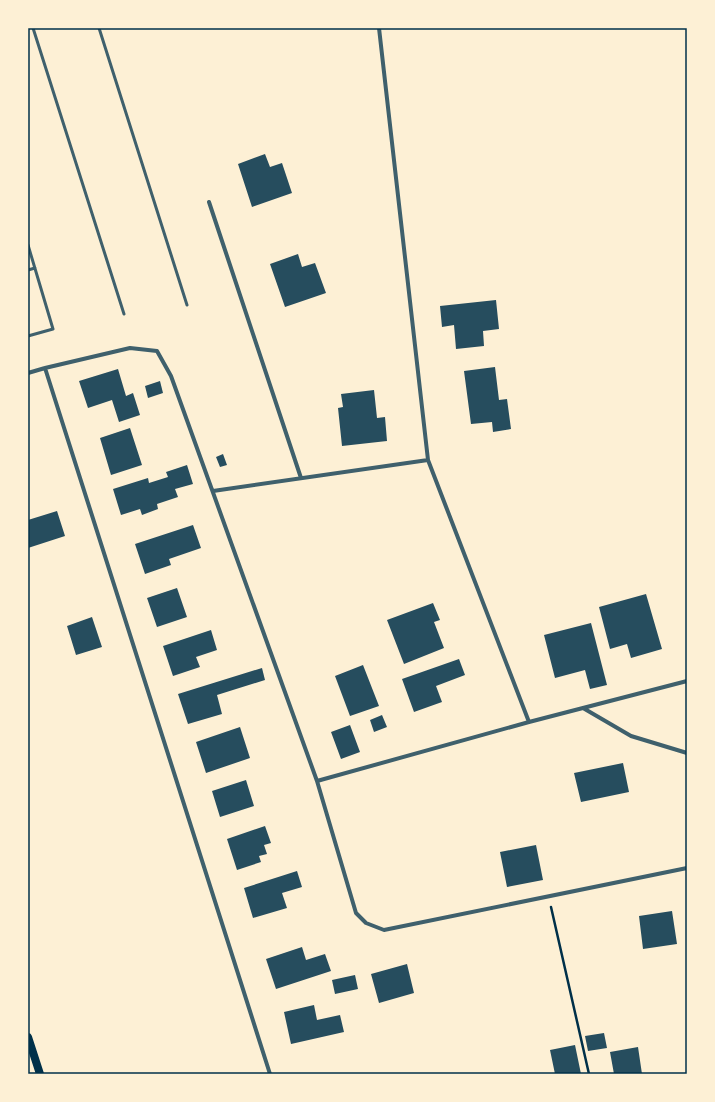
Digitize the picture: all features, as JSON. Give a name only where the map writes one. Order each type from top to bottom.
[{"type":"main road","points":[[28,1037],[40,1074]]},
{"type":"street","points":[[379,28],[428,460],[529,722]]},
{"type":"street","points":[[208,202],[301,478]]},
{"type":"street","points":[[28,373],[130,348],[157,351],[171,376],[317,781],[356,913],[366,923],[384,930],[687,868]]},
{"type":"street","points":[[45,368],[270,1074]]},
{"type":"street","points":[[213,491],[428,460]]},
{"type":"street","points":[[317,781],[582,707],[687,681]]},
{"type":"street","points":[[582,707],[631,736],[687,753]]},
{"type":"lane","points":[[33,28],[124,314]]},
{"type":"lane","points":[[99,28],[187,305]]},
{"type":"lane","points":[[28,244],[53,329],[28,336]]},
{"type":"lane","points":[[28,270],[36,268]]},
{"type":"path","points":[[548,896],[589,1074]]},
{"type":"building","points":[[265,154],[270,167],[282,163],[292,193],[252,207],[238,164]]},
{"type":"building","points":[[298,254],[302,267],[315,263],[326,293],[285,307],[270,264]]},
{"type":"building","points":[[496,300],[499,329],[483,331],[484,346],[456,349],[454,325],[442,327],[440,306]]},
{"type":"building","points":[[495,367],[499,400],[507,399],[511,429],[493,432],[492,422],[471,424],[464,371]]},
{"type":"building","points":[[118,369],[126,396],[133,393],[140,415],[119,422],[112,400],[88,408],[79,381]]},
{"type":"building","points":[[160,381],[163,393],[148,398],[145,386]]},
{"type":"building","points":[[374,390],[377,418],[385,417],[387,441],[342,446],[338,408],[343,407],[341,394]]},
{"type":"building","points":[[130,428],[142,465],[111,475],[100,438]]},
{"type":"building","points":[[223,454],[227,465],[220,467],[216,457]]},
{"type":"building","points":[[187,465],[193,484],[175,489],[178,497],[157,504],[158,509],[142,515],[140,509],[121,515],[113,489],[148,478],[149,483],[168,477],[166,472]]},
{"type":"building","points":[[57,511],[65,536],[28,548],[28,520]]},
{"type":"building","points":[[193,525],[201,548],[169,559],[171,565],[145,574],[135,544]]},
{"type":"building","points":[[177,588],[187,617],[157,627],[147,598]]},
{"type":"building","points":[[646,594],[662,649],[631,658],[627,644],[610,649],[599,607]]},
{"type":"building","points":[[433,603],[440,620],[434,622],[444,648],[404,664],[387,620]]},
{"type":"building","points":[[92,617],[102,647],[76,655],[67,626]]},
{"type":"building","points":[[591,623],[607,685],[590,689],[585,670],[555,678],[544,635]]},
{"type":"building","points":[[211,630],[217,650],[196,657],[200,667],[173,676],[163,646]]},
{"type":"building","points":[[459,659],[465,675],[436,686],[442,702],[414,712],[402,679]]},
{"type":"building","points":[[363,665],[379,706],[350,716],[335,676]]},
{"type":"building","points":[[262,668],[265,680],[217,695],[222,714],[188,724],[178,694]]},
{"type":"building","points":[[382,715],[387,727],[374,732],[370,720]]},
{"type":"building","points":[[350,725],[360,752],[341,759],[331,732]]},
{"type":"building","points":[[240,727],[250,758],[206,773],[196,742]]},
{"type":"building","points":[[623,763],[629,792],[581,802],[574,773]]},
{"type":"building","points":[[246,780],[254,806],[220,817],[212,791]]},
{"type":"building","points":[[265,826],[271,843],[264,845],[267,854],[259,856],[261,862],[237,870],[227,839]]},
{"type":"building","points":[[536,845],[543,880],[507,887],[500,852]]},
{"type":"building","points":[[297,871],[302,887],[282,893],[287,908],[253,918],[244,888]]},
{"type":"building","points":[[672,911],[677,944],[643,949],[639,916]]},
{"type":"building","points":[[302,947],[306,960],[325,954],[331,971],[276,989],[266,959]]},
{"type":"building","points":[[407,964],[414,993],[379,1003],[371,974]]},
{"type":"building","points":[[355,975],[358,989],[335,994],[332,980]]},
{"type":"building","points":[[314,1005],[317,1020],[340,1015],[344,1032],[291,1044],[284,1012]]},
{"type":"building","points":[[604,1033],[607,1048],[588,1051],[585,1036]]},
{"type":"building","points":[[575,1045],[581,1074],[555,1074],[550,1050]]},
{"type":"building","points":[[638,1047],[642,1074],[614,1074],[610,1052]]}]
